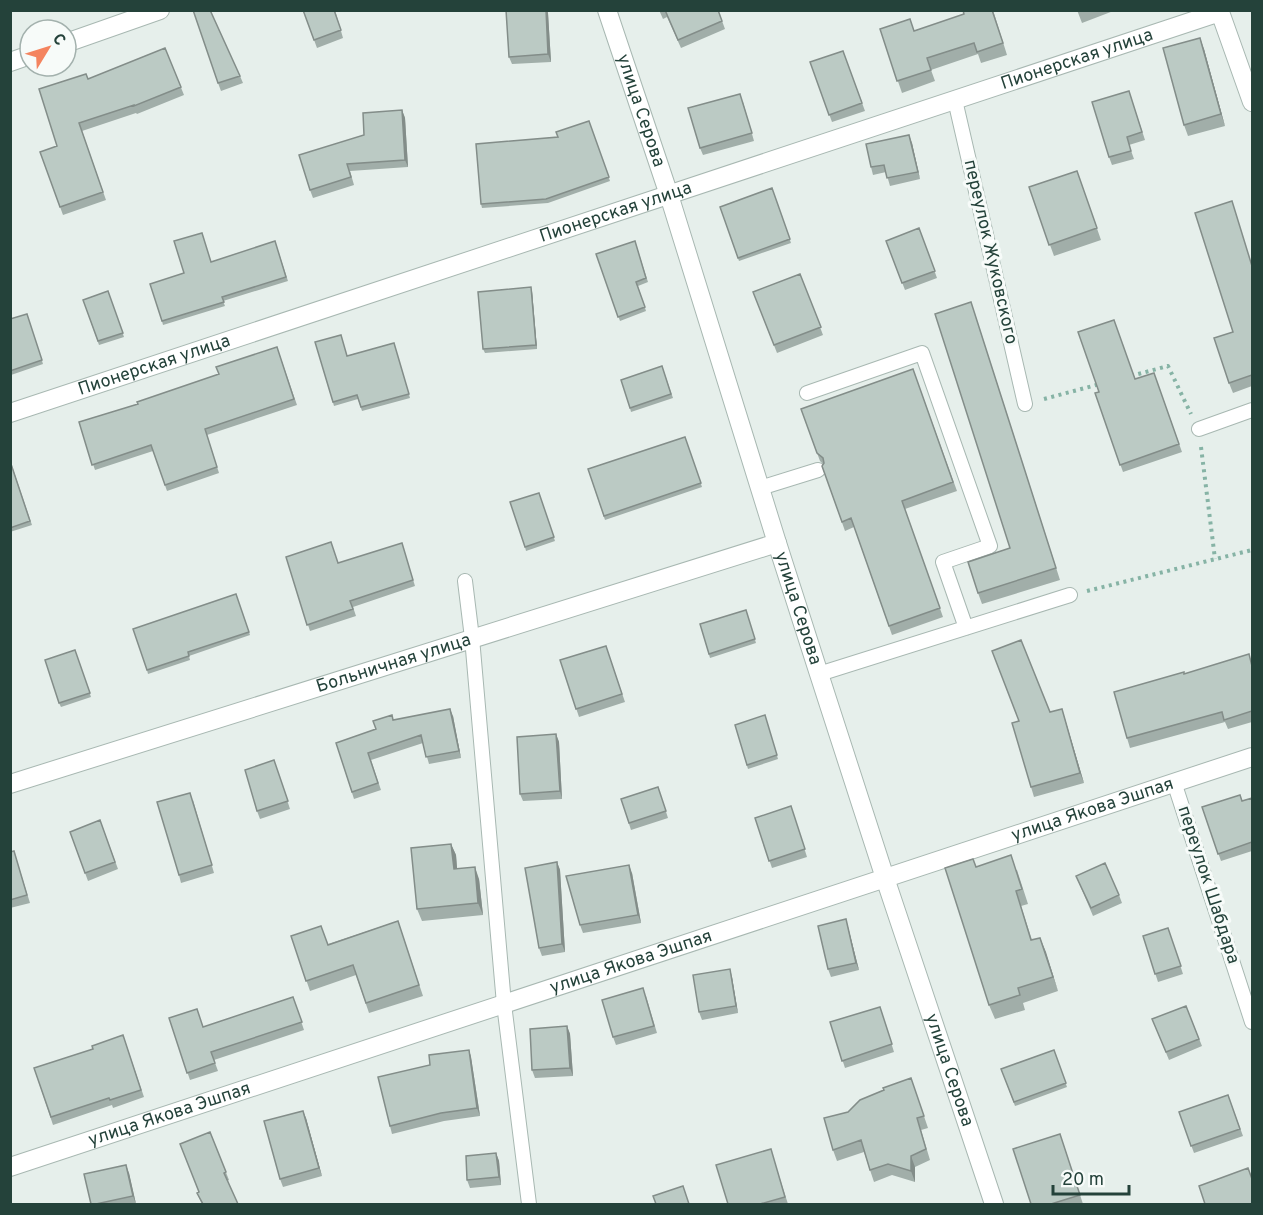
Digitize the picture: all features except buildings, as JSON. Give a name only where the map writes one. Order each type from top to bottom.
[{"type":"street","points":[[78,39],[160,10]]},
{"type":"street","name":"улица Серова","points":[[607,10],[669,195],[777,543],[885,878],[994,1204]]},
{"type":"street","points":[[1220,12],[1252,102]]},
{"type":"street","name":"Пионерская улица","points":[[10,413],[1220,12]]},
{"type":"street","name":"Больничная улица","points":[[10,783],[777,543]]},
{"type":"street","name":"улица Якова Эшпая","points":[[10,1167],[1252,757]]},
{"type":"lane","name":"переулок Жуковского","points":[[955,100],[1024,404]]},
{"type":"lane","points":[[807,393],[922,353],[990,546],[943,562],[966,628]]},
{"type":"lane","points":[[1199,429],[1252,410]]},
{"type":"lane","points":[[760,488],[818,470]]},
{"type":"lane","points":[[465,581],[504,1004],[529,1204]]},
{"type":"lane","points":[[819,674],[1070,595]]},
{"type":"lane","name":"переулок Шабдара","points":[[1174,782],[1252,1022]]},
{"type":"path","points":[[1124,378],[1168,366],[1199,429],[1215,559]]},
{"type":"path","points":[[1024,404],[1102,384]]},
{"type":"path","points":[[1070,595],[1252,550]]}]
